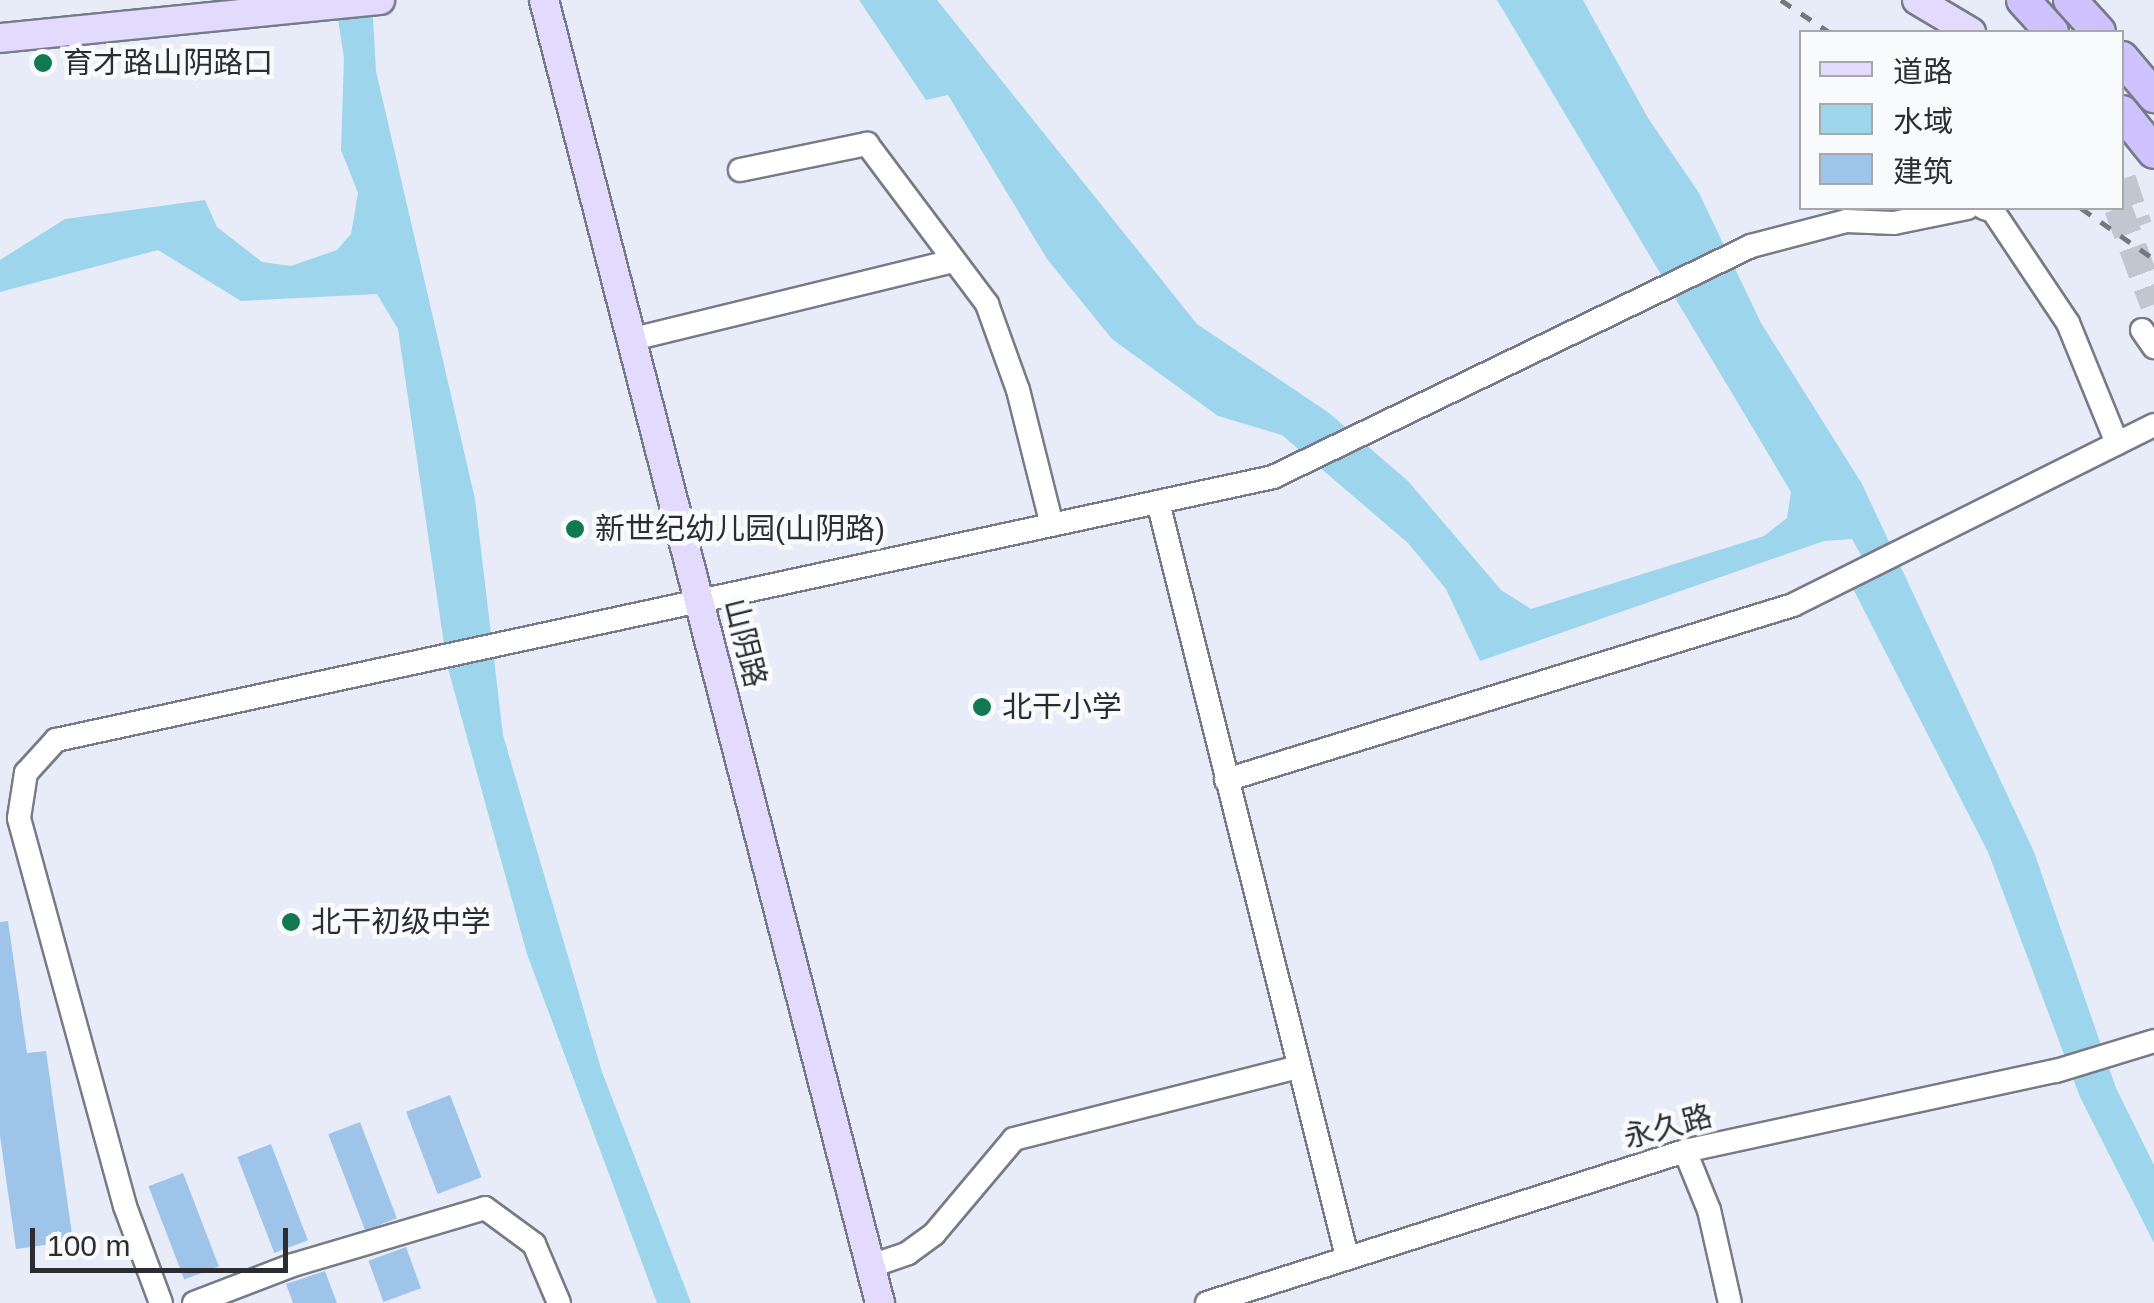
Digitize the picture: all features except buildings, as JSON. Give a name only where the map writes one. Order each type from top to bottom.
[{"type":"highway","points":[[2023,0],[2050,30]]},
{"type":"highway","points":[[2070,0],[2098,30]]},
{"type":"highway","points":[[2124,60],[2154,96]]},
{"type":"highway","points":[[2124,114],[2154,152]]},
{"type":"main road","points":[[0,38],[380,0]]},
{"type":"main road","name":"山阴路","points":[[544,0],[628,340],[700,600],[880,1303]]},
{"type":"main road","points":[[1917,0],[1967,30]]},
{"type":"street","points":[[740,170],[867,144],[987,304],[1018,390],[1052,524]]},
{"type":"street","points":[[161,1303],[125,1206],[19,818],[26,774],[56,740],[1273,477],[1384,420],[1751,246],[1846,221],[1894,223],[1957,210]]},
{"type":"street","points":[[1991,210],[2068,323],[2116,444]]},
{"type":"street","points":[[628,340],[953,262]]},
{"type":"street","points":[[1226,780],[1793,605],[2154,425]]},
{"type":"street","points":[[1158,502],[1347,1256]]},
{"type":"street","name":"永久路","points":[[1207,1303],[1685,1151],[2056,1070],[2149,1044]]},
{"type":"street","points":[[871,1266],[908,1253],[934,1234],[972,1192],[991,1158],[1014,1139],[1299,1067]]},
{"type":"street","points":[[1685,1151],[1710,1210],[1730,1303]]},
{"type":"street","points":[[194,1303],[294,1265],[485,1208],[534,1244],[559,1303]]},
{"type":"water","points":[[335,0],[372,0],[376,71],[475,499],[503,735],[602,1072],[691,1303],[657,1303],[527,954],[447,665],[398,329],[377,294],[241,301],[158,250],[0,292],[0,260],[65,219],[205,200],[217,227],[262,262],[291,266],[337,250],[351,234],[358,193],[341,150],[344,58]]},
{"type":"water","points":[[859,0],[937,0],[1197,324],[1329,413],[1408,481],[1501,590],[1531,609],[1764,536],[1787,518],[1791,492],[1497,0],[1583,0],[1648,118],[1699,193],[1761,323],[1862,484],[2034,852],[2116,1088],[2154,1165],[2154,1243],[2080,1097],[1988,852],[1848,579],[1863,559],[1852,539],[1824,541],[1480,661],[1446,589],[1408,543],[1282,435],[1218,416],[1112,339],[1047,259],[948,95],[926,100]]},
{"type":"tunnel","points":[[2124,185],[2138,226]]},
{"type":"tunnel","points":[[2119,210],[2154,305]]},
{"type":"railway","points":[[1781,0],[1826,30]]},
{"type":"railway","points":[[2084,210],[2154,259]]},
{"type":"place","name":"育才路山阴路口","points":[[43,63]]},
{"type":"place","name":"新世纪幼儿园(山阴路)","points":[[575,529]]},
{"type":"place","name":"北干小学","points":[[982,707]]},
{"type":"place","name":"北干初级中学","points":[[291,922]]}]
